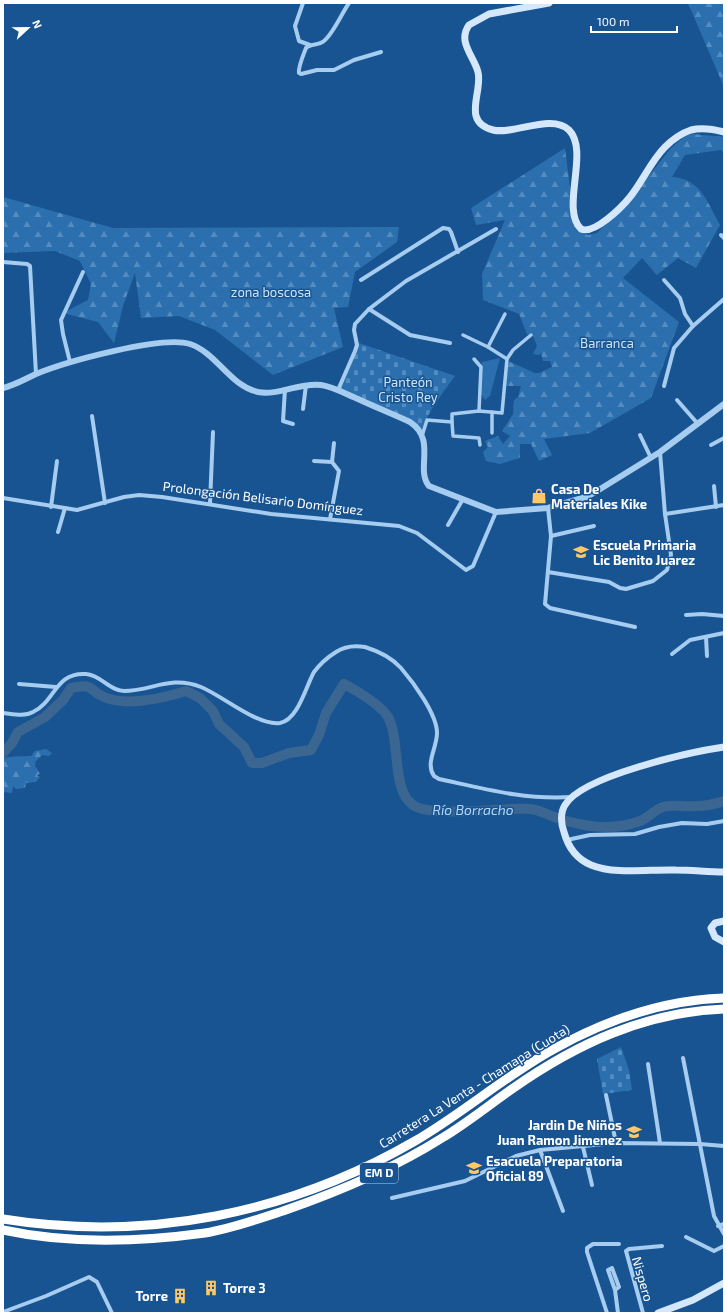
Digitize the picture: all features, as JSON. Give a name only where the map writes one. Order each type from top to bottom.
[{"type":"highway","name":"Carretera La Venta - Chamapa (Cuota)","points":[[3,1219],[27,1223],[98,1228],[154,1226],[200,1220],[279,1201],[324,1185],[389,1156],[439,1126],[554,1049],[600,1026],[658,1007],[687,1001],[724,998]]},
{"type":"highway","name":"Carretera La Venta - Chamapa (Cuota)","points":[[3,1230],[23,1234],[97,1240],[153,1238],[206,1233],[255,1220],[326,1196],[402,1162],[444,1138],[514,1088],[560,1059],[606,1036],[648,1020],[692,1011],[724,1009]]},
{"type":"main road","points":[[549,3],[489,14],[469,25],[464,37],[467,50],[478,72],[478,82],[474,104],[476,117],[481,123],[488,128],[500,131],[555,124],[564,127],[573,135],[577,148],[574,217],[581,229],[588,230],[596,228],[630,197],[664,148],[675,139],[690,130],[703,128],[724,132]]},
{"type":"main road","points":[[724,747],[702,750],[627,770],[609,777],[572,796],[562,811],[562,827],[566,840],[579,858],[592,866],[605,868],[724,872]]},
{"type":"main road","points":[[724,921],[715,923],[711,928],[716,937],[724,942]]},
{"type":"main road","points":[[658,1313],[693,1300],[724,1283]]},
{"type":"street","points":[[303,3],[295,30],[299,41],[310,45],[319,44],[326,40],[349,3]]},
{"type":"street","points":[[310,45],[306,48],[304,59],[299,68],[300,74],[317,70],[334,70],[354,60],[382,52]]},
{"type":"street","points":[[361,280],[443,228],[449,229],[451,232],[458,252]]},
{"type":"street","points":[[338,390],[356,351],[357,344],[355,324],[369,309],[406,281],[496,229]]},
{"type":"street","points":[[3,262],[27,264],[30,266],[36,374]]},
{"type":"street","points":[[70,362],[61,320],[84,272]]},
{"type":"street","points":[[664,280],[680,298],[685,314],[693,326]]},
{"type":"street","points":[[664,386],[674,348],[693,326],[724,299]]},
{"type":"street","points":[[369,309],[410,335],[450,343]]},
{"type":"street","points":[[488,347],[505,314]]},
{"type":"street","points":[[463,335],[488,347],[507,359]]},
{"type":"street","points":[[480,445],[479,438],[453,436],[452,414],[479,411],[502,413],[507,359],[514,350],[531,335]]},
{"type":"street","points":[[3,388],[70,362],[135,347],[178,342],[201,349],[250,390],[272,392],[306,385],[321,385],[338,390],[410,422],[417,427],[422,436],[425,451],[426,482],[433,488],[496,512],[548,508],[586,497],[660,452],[724,404]]},
{"type":"street","points":[[474,358],[481,368],[479,411]]},
{"type":"street","points":[[303,410],[306,385]]},
{"type":"street","points":[[285,389],[283,421],[293,424]]},
{"type":"street","points":[[677,400],[698,424]]},
{"type":"street","points":[[492,412],[492,433]]},
{"type":"street","points":[[92,416],[105,503]]},
{"type":"street","points":[[422,436],[427,420],[452,422]]},
{"type":"street","points":[[210,504],[213,432]]},
{"type":"street","points":[[640,435],[651,458]]},
{"type":"street","points":[[710,445],[724,438]]},
{"type":"street","points":[[332,462],[334,443]]},
{"type":"street","points":[[548,572],[609,582],[626,590],[653,581],[667,570],[671,562],[671,546],[665,514],[660,452]]},
{"type":"street","points":[[51,507],[57,461]]},
{"type":"street","points":[[314,461],[332,462],[340,471],[330,519]]},
{"type":"street","points":[[714,486],[716,507]]},
{"type":"street","name":"Prolongación Belisario Domínguez","points":[[3,498],[51,507],[84,509],[124,497],[139,495],[210,504],[271,514],[330,519],[408,529],[466,570],[473,566],[496,512]]},
{"type":"street","points":[[448,525],[463,499]]},
{"type":"street","points":[[665,514],[724,505]]},
{"type":"street","points":[[58,532],[65,508]]},
{"type":"street","points":[[548,508],[551,536],[545,604],[550,608],[635,627]]},
{"type":"street","points":[[551,536],[594,526]]},
{"type":"street","points":[[686,615],[702,614],[724,616]]},
{"type":"street","points":[[672,654],[690,640],[724,633]]},
{"type":"street","points":[[706,637],[708,656]]},
{"type":"street","points":[[3,713],[25,715],[33,712],[42,706],[56,687],[66,678],[86,674],[94,675],[118,690],[125,691],[159,684],[189,684],[210,691],[258,718],[279,723],[288,720],[294,714],[315,672],[328,657],[342,648],[356,645],[376,650],[389,658],[400,667],[424,699],[434,719],[437,732],[430,765],[434,776],[439,779],[516,796],[543,798],[572,796]]},
{"type":"street","points":[[19,684],[56,687]]},
{"type":"street","points":[[566,840],[590,835],[635,834],[682,823],[707,824],[724,821]]},
{"type":"street","points":[[683,1058],[714,1216],[718,1226],[724,1234]]},
{"type":"street","points":[[648,1064],[660,1143]]},
{"type":"street","points":[[606,1095],[616,1143]]},
{"type":"street","points":[[392,1198],[465,1181],[516,1156],[540,1150],[616,1143],[700,1144],[724,1146]]},
{"type":"street","points":[[583,1147],[592,1185]]},
{"type":"street","points":[[540,1150],[563,1211]]},
{"type":"street","points":[[718,1226],[724,1224]]},
{"type":"street","points":[[686,1237],[714,1251],[724,1246]]},
{"type":"street","points":[[607,1313],[587,1248],[593,1244],[619,1244]]},
{"type":"street","name":"Nispero","points":[[643,1313],[626,1250],[662,1246]]},
{"type":"street","points":[[615,1290],[619,1287],[612,1268],[608,1270],[615,1290],[618,1313]]},
{"type":"street","points":[[3,1312],[46,1296],[89,1277],[97,1282],[112,1313]]},
{"type":"green space","points":[[688,3],[724,3],[724,87]]},
{"type":"green space","name":"Barranca","points":[[693,134],[724,137],[724,153],[721,150],[685,155],[672,177],[690,182],[697,187],[707,200],[720,225],[696,268],[678,258],[657,275],[642,258],[623,278],[679,322],[651,398],[590,433],[544,439],[552,455],[539,461],[531,444],[520,444],[520,458],[500,464],[486,461],[483,452],[488,447],[485,441],[498,436],[503,444],[510,436],[502,431],[513,414],[514,400],[518,397],[521,386],[504,386],[508,361],[535,373],[539,373],[552,367],[550,361],[543,361],[541,353],[539,355],[533,354],[537,346],[533,336],[527,334],[519,314],[483,300],[482,274],[505,220],[476,225],[471,208],[565,148],[575,227],[579,232],[588,235],[597,233],[627,203],[671,148],[685,136]]},
{"type":"green space","name":"zona boscosa","points":[[3,197],[113,228],[399,227],[397,242],[355,272],[348,307],[334,308],[343,347],[273,375],[215,330],[179,316],[141,318],[135,273],[123,306],[114,343],[98,322],[63,313],[88,300],[91,284],[80,261],[55,251],[3,253]]},
{"type":"green space","name":"Panteón Cristo Rey","points":[[359,343],[455,376],[432,409],[424,423],[422,430],[372,404],[339,390]]},
{"type":"green space","points":[[500,358],[490,396],[485,400],[478,390],[482,362]]},
{"type":"green space","points":[[46,749],[52,753],[49,756],[42,755],[36,761],[35,766],[40,773],[37,776],[40,777],[36,782],[26,783],[25,788],[16,789],[13,786],[12,793],[3,792],[3,758],[31,756],[35,751]]},
{"type":"green space","points":[[621,1047],[629,1070],[632,1090],[603,1094],[597,1059]]},
{"type":"waterway","name":"Río Borracho","points":[[3,753],[12,743],[18,732],[45,717],[63,700],[71,688],[84,686],[104,697],[123,701],[156,699],[186,691],[200,698],[213,711],[219,724],[244,747],[252,763],[262,763],[289,753],[311,750],[319,735],[326,713],[344,684],[374,703],[385,712],[388,717],[392,727],[402,788],[406,798],[413,805],[422,809],[435,811],[531,809],[541,811],[557,818]]},
{"type":"waterway","name":"Río Borracho","points":[[567,821],[604,827],[622,826],[640,821],[663,807],[704,806],[724,801]]},
{"type":"place","name":"Casa De Materiales Kike","points":[[539,496]]},
{"type":"place","name":"Escuela Primaria Lic Benito Juarez","points":[[581,552]]},
{"type":"place","name":"Jardin De Niños Juan Ramon Jimenez","points":[[634,1132]]},
{"type":"place","name":"Esacuela Preparatoria Oficial 89","points":[[474,1168]]},
{"type":"place","name":"Torre 3","points":[[211,1288]]},
{"type":"place","name":"Torre","points":[[180,1296]]}]
